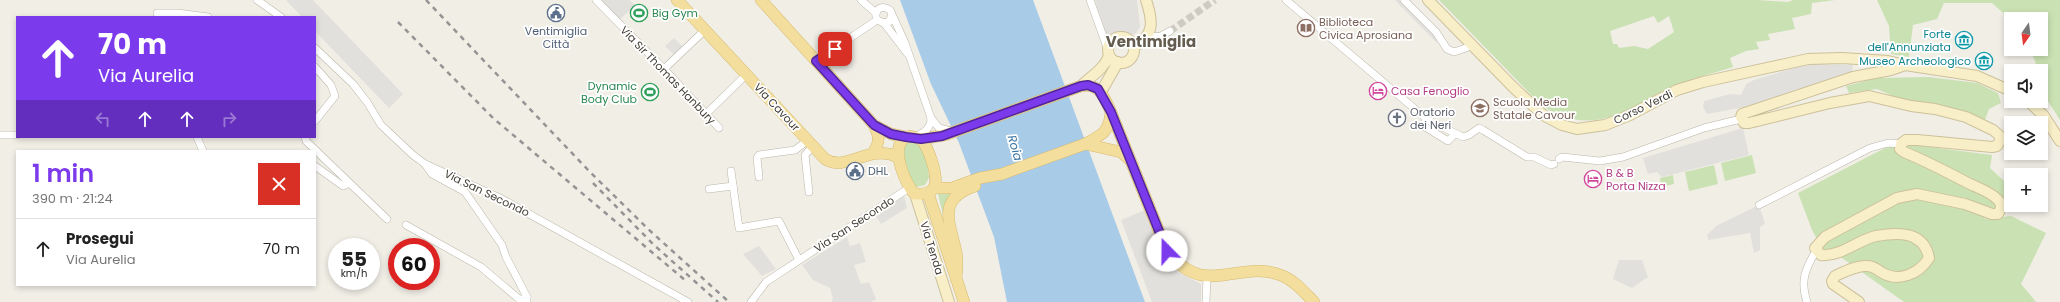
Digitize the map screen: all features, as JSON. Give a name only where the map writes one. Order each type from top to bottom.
[{"type":"main road","name":"Via Cavour","points":[[677,0],[825,159],[838,164],[873,153],[887,153],[898,157]]},
{"type":"main road","points":[[761,0],[874,125],[879,135],[879,144],[873,153]]},
{"type":"main road","points":[[1002,174],[980,178],[952,188],[912,191],[898,157],[899,146],[914,138],[945,132],[1075,88],[1088,85],[1101,92],[1111,112],[1167,251],[1177,263],[1192,273],[1207,277],[1259,271],[1272,272],[1285,277],[1314,302]]},
{"type":"main road","points":[[956,280],[958,257],[948,224],[948,216],[949,208],[957,196],[967,189],[1002,174],[1085,144],[1103,134],[1110,123],[1111,112]]},
{"type":"main road","points":[[874,125],[891,134],[914,138],[929,155],[935,176],[935,190],[956,280],[964,302]]},
{"type":"main road","points":[[1085,144],[1106,147],[1121,152],[1131,161]]},
{"type":"street","points":[[257,0],[280,16]]},
{"type":"street","name":"Via Sir Thomas Hanbury","points":[[596,0],[664,69],[719,128]]},
{"type":"street","points":[[861,0],[908,54]]},
{"type":"street","points":[[1075,88],[1099,72],[1105,64],[1108,53],[1109,44],[1119,37],[1129,40],[1134,47],[1133,54],[1130,59],[1124,62],[1118,62],[1108,53],[1090,0]]},
{"type":"street","points":[[1146,0],[1150,14],[1148,36]]},
{"type":"street","points":[[1286,0],[1428,120],[1463,137],[1469,136],[1479,128],[1527,157],[1534,157],[1551,165],[1558,160],[1600,161],[1622,157],[1704,128],[1741,120],[1744,123],[1749,123],[1830,103],[1869,96],[1911,106],[1935,109],[1966,117],[1994,130],[2000,136],[1998,146],[1992,147],[1906,140],[1901,144],[1888,143],[1870,148],[1759,206]]},
{"type":"street","points":[[1404,0],[1436,32],[1447,49],[1454,52],[1466,48],[1471,44]]},
{"type":"street","name":"Corso Verdi","points":[[1428,0],[1543,115],[1562,125],[1577,129],[1605,125],[1630,115],[1677,90],[1697,84],[1808,59],[1865,59],[1888,61],[1977,76],[2004,88]]},
{"type":"street","points":[[879,19],[880,7],[884,4],[890,10],[905,44],[931,118],[931,124],[926,131],[914,138]]},
{"type":"street","points":[[157,13],[177,13],[200,16]]},
{"type":"street","points":[[879,19],[889,22],[892,15]]},
{"type":"street","points":[[816,61],[879,19]]},
{"type":"street","points":[[664,69],[705,30]]},
{"type":"street","points":[[1134,47],[1148,36],[1161,36],[1170,31]]},
{"type":"street","name":"Via San Secondo","points":[[316,49],[353,84],[382,125],[413,155],[425,164],[502,198],[688,302]]},
{"type":"street","points":[[1101,92],[1118,62]]},
{"type":"street","points":[[1741,120],[1742,114],[1853,77],[1891,70],[1905,65]]},
{"type":"street","points":[[316,68],[331,85],[335,96],[316,120]]},
{"type":"street","points":[[706,114],[747,74]]},
{"type":"street","points":[[2035,108],[2044,116],[2060,141]]},
{"type":"street","points":[[931,118],[945,132]]},
{"type":"street","points":[[0,135],[16,135]]},
{"type":"street","points":[[197,138],[203,150]]},
{"type":"street","points":[[305,138],[306,141],[315,150]]},
{"type":"street","points":[[759,177],[756,158],[759,155],[795,150],[810,143]]},
{"type":"street","points":[[809,192],[806,155],[810,143]]},
{"type":"street","points":[[1807,302],[1802,289],[1804,276],[1816,251],[1816,245],[1825,237],[1897,198],[1917,194],[1965,204],[1992,214],[1998,214],[2001,206],[1998,200],[1986,192],[1938,167],[1904,152],[1900,148],[1901,144]]},
{"type":"street","points":[[316,151],[387,219]]},
{"type":"street","points":[[425,164],[432,174],[465,192],[502,245],[506,257],[527,300]]},
{"type":"street","points":[[316,167],[343,186],[346,185],[346,181]]},
{"type":"street","points":[[731,171],[739,228],[779,221],[799,260]]},
{"type":"street","points":[[709,189],[733,186]]},
{"type":"street","name":"Via San Secondo","points":[[751,302],[764,279],[799,260],[912,191]]},
{"type":"street","name":"Via Tenda","points":[[912,191],[949,302]]},
{"type":"street","points":[[406,225],[481,267],[519,299],[527,300]]},
{"type":"street","points":[[1816,251],[1826,255],[1876,236],[1906,234],[1915,236],[1927,249],[1929,258],[1920,269],[1910,275],[1901,277],[1890,276],[1873,266],[1866,266],[1835,276],[1832,281],[1833,284],[1859,302]]},
{"type":"street","points":[[1206,302],[1207,277]]},
{"type":"green space","points":[[1439,0],[1757,0],[1788,2],[1793,0],[1835,0],[1812,3],[1811,14],[1792,18],[1795,29],[1768,34],[1770,40],[1756,42],[1759,49],[1746,51],[1730,58],[1733,67],[1687,81],[1624,112],[1593,120],[1577,120],[1560,115],[1542,106]],"holes":[[[1654,16],[1658,23],[1669,16],[1674,32],[1648,49],[1634,46],[1619,48],[1617,44],[1613,44],[1610,31]]]},
{"type":"green space","points":[[1877,0],[2060,0],[2060,120],[2048,101],[2048,64],[2035,64],[2032,56],[2048,56],[2048,12],[2004,12],[2004,14],[1992,3],[1944,3],[1937,19],[1913,25],[1909,57],[1891,54],[1889,26]]},
{"type":"green space","points":[[1929,77],[1977,83],[1998,93],[2001,103],[1989,109],[1985,120],[1967,112],[1941,105],[1907,102],[1877,89],[1849,93],[1846,86],[1877,78]]},
{"type":"green space","points":[[913,142],[921,147],[924,152],[929,173],[929,178],[925,185],[917,187],[914,186],[907,170],[903,153],[907,143]]},
{"type":"green space","points":[[1905,144],[1992,155],[1990,168],[2004,181],[2004,205],[1984,219],[2011,216],[2046,233],[2021,284],[2036,302],[1904,302],[1842,258],[1822,248],[1812,230],[1798,193],[1885,148]]},
{"type":"green space","points":[[1752,155],[1756,173],[1725,181],[1721,163]]},
{"type":"green space","points":[[1714,165],[1718,184],[1689,191],[1685,172]]},
{"type":"green space","points":[[1673,175],[1674,184],[1661,187],[1660,178]]},
{"type":"green space","points":[[963,186],[944,219],[938,194]]},
{"type":"shaded area","points":[[286,0],[313,0],[403,94],[389,108],[316,32],[316,16],[301,16]]},
{"type":"shaded area","points":[[596,0],[629,0],[635,5],[617,22]]},
{"type":"shaded area","points":[[1095,0],[1137,0],[1140,27],[1135,34],[1107,37]]},
{"type":"shaded area","points":[[1395,0],[1401,0],[1439,40],[1436,42]]},
{"type":"shaded area","points":[[674,38],[685,49],[676,57],[665,46]]},
{"type":"shaded area","points":[[1816,64],[1853,65],[1851,75],[1761,104],[1707,114],[1703,107],[1704,101],[1730,94],[1741,95],[1746,84],[1754,80],[1797,67]]},
{"type":"shaded area","points":[[1743,128],[1749,155],[1662,177],[1657,172],[1648,174],[1643,158]]},
{"type":"shaded area","points":[[904,196],[907,208],[881,224],[875,215]]},
{"type":"shaded area","points":[[1759,205],[1765,224],[1760,227],[1760,250],[1754,253],[1750,233],[1708,240],[1707,235],[1716,226]]},
{"type":"shaded area","points":[[1145,210],[1161,251],[1178,272],[1201,284],[1201,302],[1152,302],[1121,220]]},
{"type":"shaded area","points":[[847,237],[850,246],[860,243],[866,262],[854,265],[861,284],[869,282],[876,299],[871,302],[831,302],[833,299],[830,288],[813,280],[802,265]]},
{"type":"shaded area","points":[[759,246],[776,269],[762,276],[743,254]]},
{"type":"shaded area","points":[[1619,260],[1642,260],[1648,277],[1632,288],[1613,279]]},
{"type":"water","name":"Roia","points":[[900,0],[1033,0],[1145,302],[1007,302],[994,237],[959,143],[931,84]]},
{"type":"tunnel","points":[[1170,31],[1215,0]]},
{"type":"railway","points":[[426,0],[590,172],[648,229],[729,302]]},
{"type":"railway","points":[[398,22],[493,118],[686,281]]},
{"type":"railway","points":[[593,183],[654,245],[718,302]]},
{"type":"place","name":"Ventimiglia Città","points":[[556,13]]},
{"type":"place","name":"Big Gym","points":[[639,13]]},
{"type":"place","name":"Biblioteca Civica Aprosiana","points":[[1306,28]]},
{"type":"place","name":"Forte dell'Annunziata","points":[[1964,40]]},
{"type":"place","name":"Museo Archeologico","points":[[1984,61]]},
{"type":"place","name":"Casa Fenoglio","points":[[1378,91]]},
{"type":"place","name":"Dynamic Body Club","points":[[650,92]]},
{"type":"place","name":"Scuola Media Statale Cavour","points":[[1480,108]]},
{"type":"place","name":"Oratorio dei Neri","points":[[1397,118]]},
{"type":"place","name":"DHL","points":[[855,171]]},
{"type":"place","name":"B & B Porta Nizza","points":[[1593,179]]},
{"type":"district","name":"Ventimiglia","points":[[1151,42]]},
{"type":"route","points":[[835,49],[816,61],[874,125],[891,134],[906,137],[910,136],[921,139],[942,136],[951,131],[1081,86],[1088,85],[1098,89],[1111,112],[1167,251]]}]
